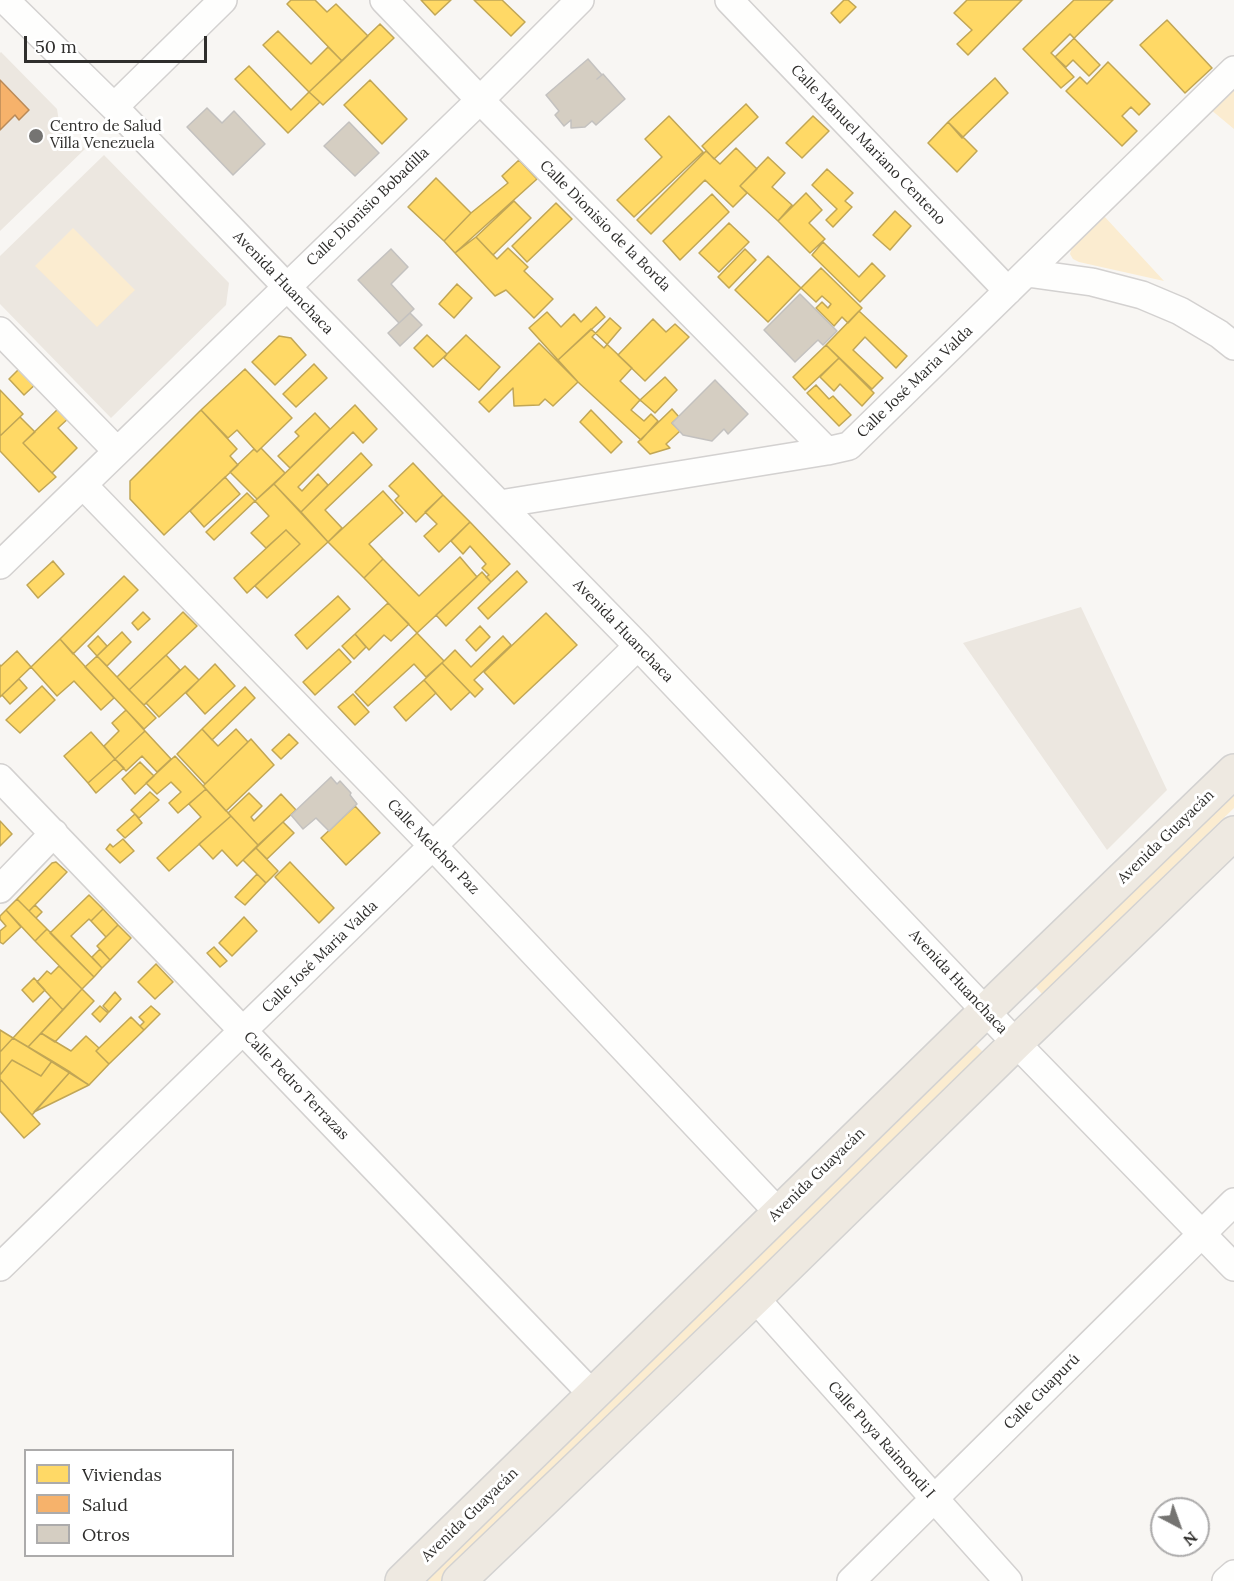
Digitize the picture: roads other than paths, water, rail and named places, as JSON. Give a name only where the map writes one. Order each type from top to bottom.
[{"type":"main road","name":"Avenida Guayacán","points":[[402,1581],[1234,771]]},
{"type":"main road","points":[[459,1581],[755,1298],[1234,833]]},
{"type":"street","name":"Avenida Huanchaca","points":[[5,0],[114,107],[638,646],[1016,1043],[1234,1267]]},
{"type":"street","points":[[114,107],[223,0]]},
{"type":"street","name":"Calle Dionisio de la Borda","points":[[384,0],[827,451]]},
{"type":"street","name":"Calle Dionisio Bobadilla","points":[[0,565],[480,100],[580,0]]},
{"type":"street","name":"Calle Manuel Mariano Centeno","points":[[729,0],[1018,282]]},
{"type":"street","name":"Calle José Maria Valda","points":[[500,504],[849,446],[1234,70]]},
{"type":"street","points":[[1018,282],[1092,282],[1142,295],[1180,311],[1219,334],[1234,346]]},
{"type":"street","points":[[0,331],[117,450]]},
{"type":"street","name":"Calle Melchor Paz","points":[[83,485],[433,846],[778,1213]]},
{"type":"street","name":"Calle José Maria Valda","points":[[0,1267],[638,646]]},
{"type":"street","name":"Calle Pedro Terrazas","points":[[0,778],[593,1395]]},
{"type":"street","points":[[0,889],[54,833]]},
{"type":"street","name":"Calle Guapurú","points":[[851,1581],[1234,1202]]},
{"type":"street","name":"Calle Puya Raimondi I","points":[[755,1298],[1008,1581]]},
{"type":"street","points":[[1226,1581],[1234,1574]]},
{"type":"place","name":"Centro de Salud Villa Venezuela","points":[[36,136]]}]
